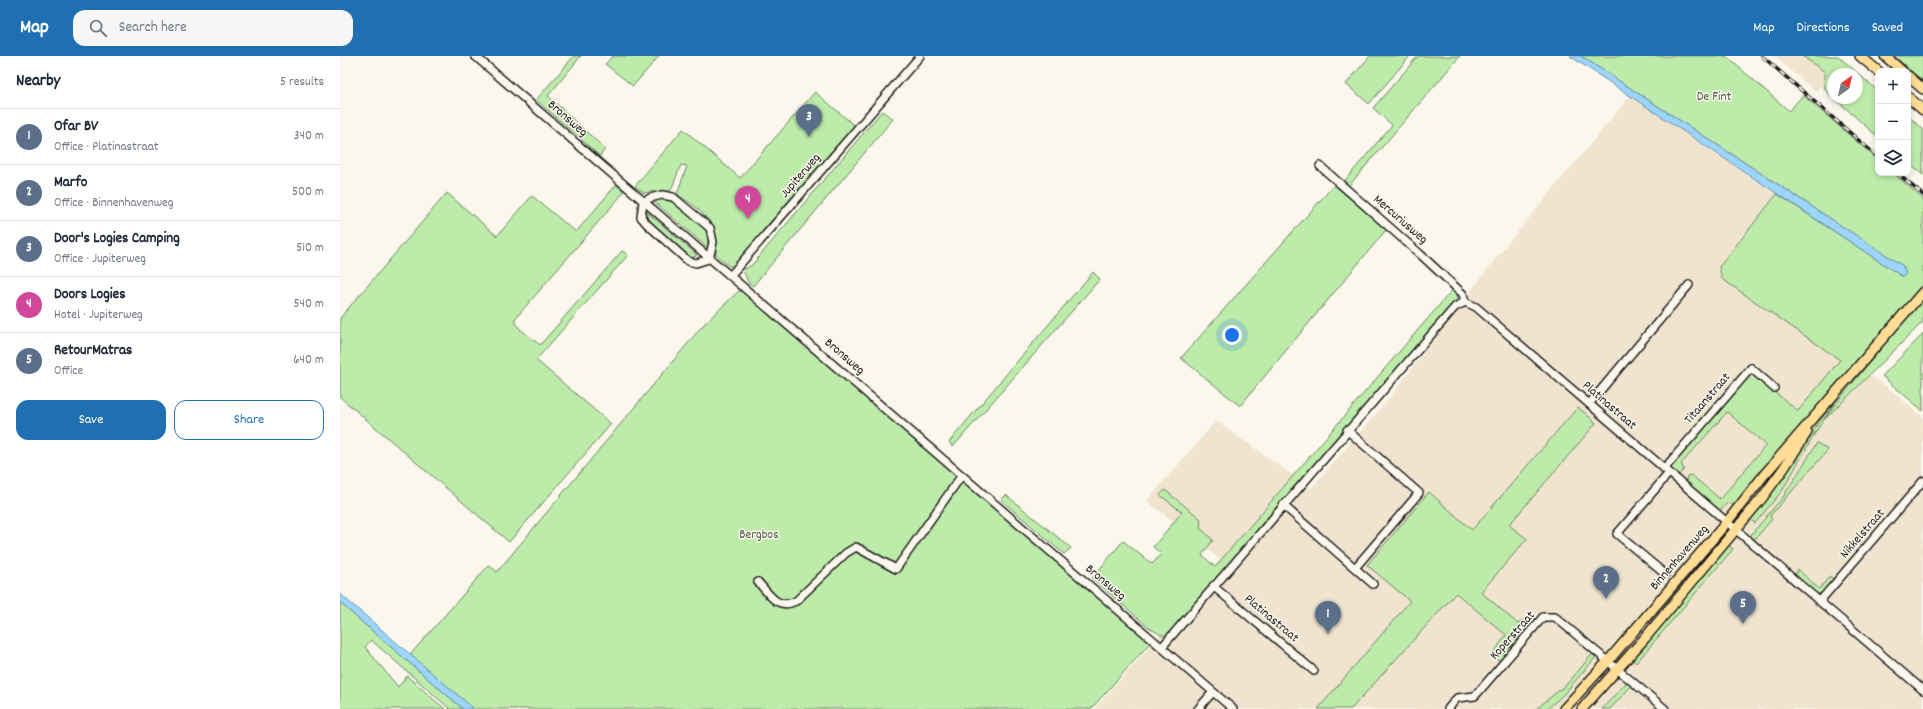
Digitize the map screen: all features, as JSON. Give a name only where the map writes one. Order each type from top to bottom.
[{"type":"main road","points":[[1860,56],[1875,68]]},
{"type":"main road","points":[[1885,56],[1899,68]]},
{"type":"main road","points":[[1911,79],[1923,89]]},
{"type":"main road","points":[[1911,100],[1923,110]]},
{"type":"main road","name":"Binnenhavenweg","points":[[1564,709],[1609,660],[1727,522],[1764,476],[1923,292]]},
{"type":"main road","name":"Binnenhavenweg","points":[[1582,709],[1645,638],[1736,530],[1781,472],[1812,422]]},
{"type":"street","name":"Bronsweg","points":[[475,56],[1233,709]]},
{"type":"street","name":"Jupiterweg","points":[[730,276],[920,56]]},
{"type":"street","name":"Mercuriusweg","points":[[1320,166],[1463,294],[1465,302]]},
{"type":"street","points":[[662,195],[673,197],[704,222],[710,228],[713,242],[709,259],[696,263],[688,261],[641,217],[643,202],[650,198],[662,195]]},
{"type":"street","points":[[1589,404],[1689,284]]},
{"type":"street","points":[[1162,647],[1347,430],[1455,307],[1465,302]]},
{"type":"street","name":"Platinastraat","points":[[1465,302],[1476,306],[1736,530]]},
{"type":"street","name":"Titaanstraat","points":[[1665,574],[1617,534],[1666,471],[1751,368],[1774,388]]},
{"type":"street","points":[[1347,430],[1419,493],[1355,568]]},
{"type":"street","points":[[758,582],[777,602],[788,604],[796,601],[846,552],[856,547],[896,569],[962,475]]},
{"type":"street","name":"Nikkelstraat","points":[[1820,601],[1923,481]]},
{"type":"street","points":[[1283,505],[1373,584]]},
{"type":"street","points":[[1736,530],[1923,690]]},
{"type":"street","name":"Platinastraat","points":[[1214,586],[1314,671]]},
{"type":"street","name":"Koperstraat","points":[[1448,709],[1457,698],[1475,696],[1543,617],[1555,616],[1609,660],[1665,709]]},
{"type":"street","points":[[1198,709],[1213,692]]},
{"type":"shaded area","points":[[1774,56],[1806,56],[1827,74],[1827,78],[1816,92]]},
{"type":"shaded area","points":[[1630,96],[1777,194],[1719,267],[1722,279],[1886,386],[1923,417],[1923,709],[1094,709],[1225,563],[1147,501],[1216,421],[1311,488],[1387,401],[1500,253]]},
{"type":"green space","points":[[574,56],[581,56],[548,96],[605,149],[600,156],[536,100]]},
{"type":"green space","points":[[613,56],[659,56],[633,86],[605,64]]},
{"type":"green space","points":[[1370,56],[1410,56],[1369,104],[1346,84]]},
{"type":"green space","points":[[1418,56],[1460,56],[1347,188],[1342,184],[1392,125],[1373,108]]},
{"type":"green space","name":"De Fint","points":[[1581,56],[1726,56],[1789,111],[1803,95],[1875,157],[1875,176],[1896,176],[1923,199],[1923,286],[1852,368],[1736,508],[1728,502],[1720,511],[1686,482],[1687,476],[1691,475],[1720,499],[1766,445],[1727,412],[1681,464],[1684,469],[1678,476],[1668,467],[1750,372],[1798,411],[1840,360],[1722,279],[1719,267],[1777,194],[1902,276],[1903,266]]},
{"type":"green space","points":[[1802,56],[1838,56],[1852,68],[1827,68],[1827,92],[1824,86],[1825,72]]},
{"type":"green space","points":[[1894,56],[1923,56],[1923,81],[1911,71],[1911,68],[1908,68]]},
{"type":"green space","points":[[1863,78],[1875,88],[1875,134],[1841,104],[1863,104]]},
{"type":"green space","points":[[815,92],[855,126],[735,266],[729,266],[716,255],[714,234],[707,218],[694,206],[677,194],[687,166],[681,165],[671,190],[644,193],[635,186],[683,129],[740,178]]},
{"type":"green space","points":[[882,111],[893,119],[753,286],[748,282],[743,270],[752,265]]},
{"type":"green space","points":[[1911,119],[1923,129],[1923,175],[1911,165]]},
{"type":"green space","points":[[616,185],[624,192],[514,320],[520,329],[540,345],[622,251],[628,255],[536,360],[611,424],[509,542],[340,397],[340,318],[447,193],[497,236],[532,196],[576,232]]},
{"type":"green space","points":[[1334,185],[1386,230],[1240,406],[1181,358]]},
{"type":"green space","points":[[663,198],[680,206],[691,214],[704,227],[708,238],[708,248],[651,199]]},
{"type":"green space","points":[[646,211],[697,255],[691,259],[651,225]]},
{"type":"green space","points":[[1093,272],[1100,279],[953,447],[949,442]]},
{"type":"green space","name":"Bergbos","points":[[743,287],[1151,642],[1091,709],[474,709],[410,655],[489,565],[497,572],[704,324]]},
{"type":"green space","points":[[1453,289],[1458,295],[1455,302],[1278,505],[1168,635],[1161,635],[1148,627],[1092,578],[1123,541],[1152,564],[1161,554],[1153,547],[1182,512],[1160,495],[1165,490],[1201,519],[1200,528],[1213,540],[1202,555],[1215,567]]},
{"type":"green space","points":[[1923,297],[1923,322],[1824,420],[1834,406]]},
{"type":"green space","points":[[1923,334],[1923,411],[1882,376]]},
{"type":"green space","points":[[1838,398],[1815,433],[1782,491],[1755,523],[1749,519],[1772,490],[1815,428]]},
{"type":"green space","points":[[1578,407],[1596,423],[1509,525],[1527,539],[1481,592],[1518,624],[1525,619],[1529,627],[1501,661],[1491,656],[1506,635],[1456,593],[1351,709],[1318,709],[1410,601],[1367,565],[1429,492],[1472,530]]},
{"type":"green space","points":[[1817,443],[1828,450],[1770,516],[1772,519],[1756,538],[1751,539],[1749,537],[1783,497]]},
{"type":"green space","points":[[1006,495],[1071,548],[1064,554],[1001,500]]},
{"type":"green space","points":[[1727,544],[1733,549],[1636,663],[1631,659]]},
{"type":"green space","points":[[1702,558],[1682,585],[1649,623],[1665,600]]},
{"type":"green space","points":[[1797,569],[1819,589],[1830,576],[1834,580],[1823,593],[1817,594],[1795,576]]},
{"type":"green space","points":[[340,603],[463,709],[450,709],[371,640],[365,647],[398,687],[407,676],[445,709],[340,709]]},
{"type":"green space","points":[[1594,652],[1596,657],[1564,694],[1547,709],[1536,709],[1568,683]]},
{"type":"green space","points":[[1628,681],[1633,684],[1610,709],[1602,709]]},
{"type":"water","points":[[1570,56],[1581,56],[1903,266],[1906,274],[1903,277]]},
{"type":"water","points":[[340,594],[474,709],[463,709],[340,603]]},
{"type":"railway","points":[[1762,56],[1875,154]]},
{"type":"railway","points":[[1901,176],[1923,195]]},
{"type":"place","name":"Door's Logies Camping","points":[[809,137]]},
{"type":"place","name":"Doors Logies","points":[[748,219]]},
{"type":"place","name":"Marfo","points":[[1606,599]]},
{"type":"place","name":"RetourMatras","points":[[1743,624]]},
{"type":"place","name":"Ofar BV","points":[[1328,634]]}]
